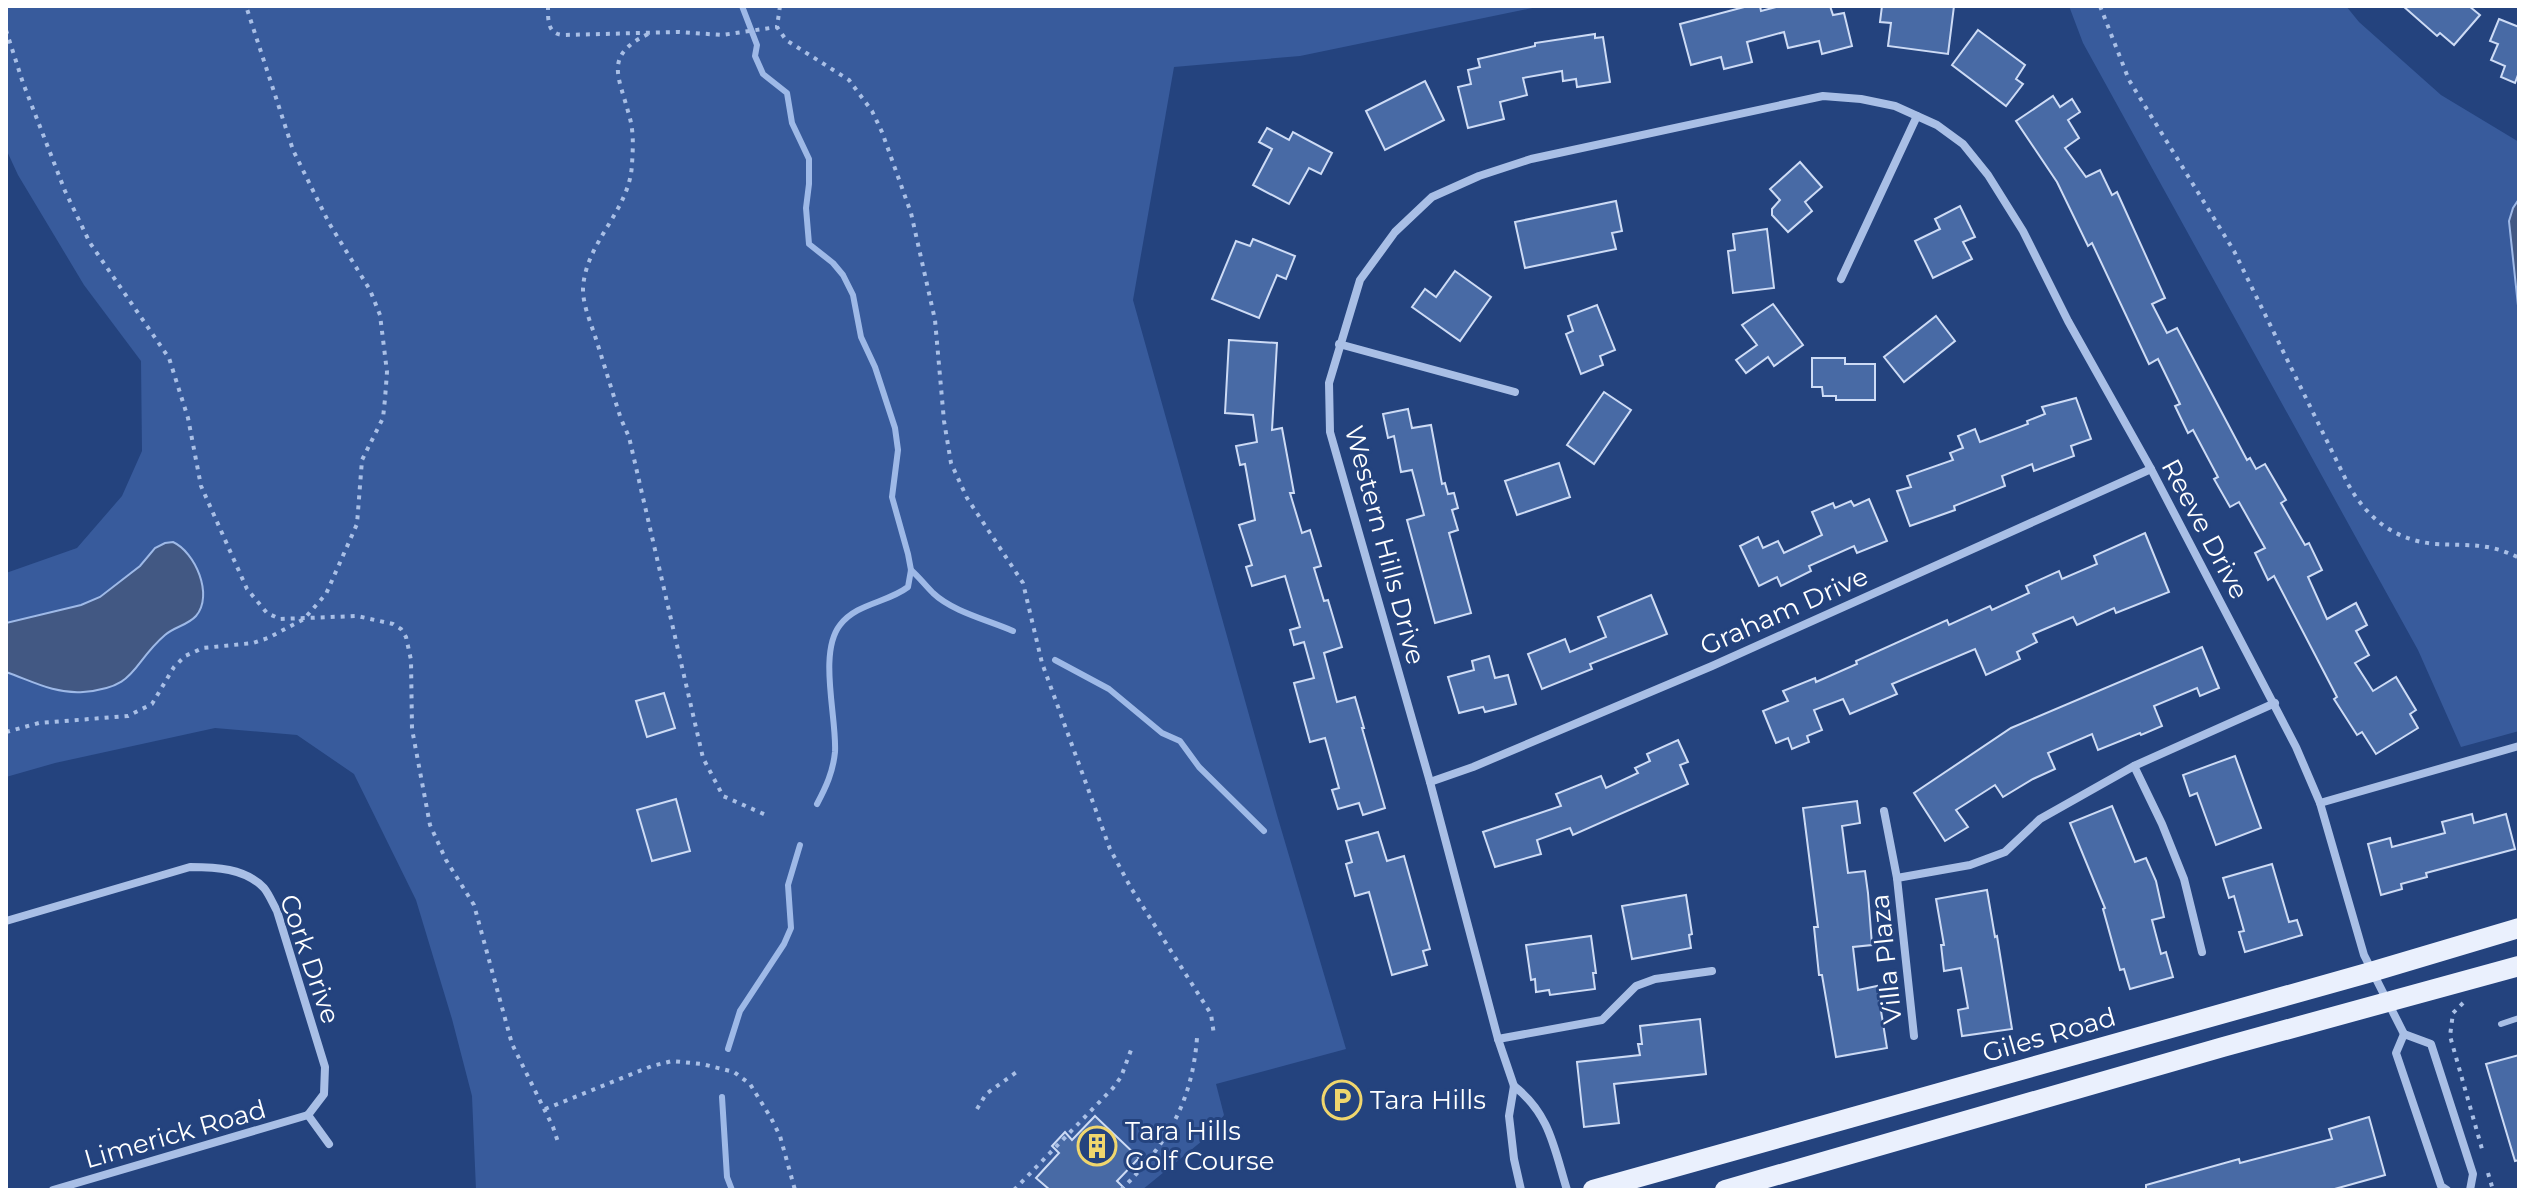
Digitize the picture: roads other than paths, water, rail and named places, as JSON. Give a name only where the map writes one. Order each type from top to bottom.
[{"type":"main road","name":"Giles Road","points":[[1593,1190],[2519,928]]},
{"type":"main road","points":[[1725,1190],[2223,1047],[2519,966]]},
{"type":"street","name":"Western Hills Drive","points":[[1521,1190],[1509,1116],[1514,1086],[1498,1039],[1430,782],[1330,432],[1329,383],[1360,280],[1395,232],[1432,197],[1479,176],[1531,159],[1823,96],[1884,103],[1917,116]]},
{"type":"street","points":[[1841,279],[1917,116]]},
{"type":"street","name":"Reeve Drive","points":[[1917,116],[1937,125],[1963,144],[1988,175],[2023,231],[2068,321],[2151,469],[2275,703],[2320,803],[2371,972],[2404,1034]]},
{"type":"street","points":[[1339,344],[1515,392]]},
{"type":"street","name":"Graham Drive","points":[[1430,782],[1473,767],[1712,666],[2151,469]]},
{"type":"street","name":"Villa Plaza","points":[[1897,878],[1970,865],[2005,852],[2040,819],[2134,766],[2275,703]]},
{"type":"street","points":[[2320,803],[2519,746]]},
{"type":"street","points":[[2134,766],[2184,879],[2202,952]]},
{"type":"street","name":"Villa Plaza","points":[[1884,811],[1897,878],[1914,1036]]},
{"type":"street","name":"Cork Drive","points":[[6,921],[190,867],[220,867],[243,874],[264,888],[277,911],[325,1067],[324,1094],[308,1115]]},
{"type":"street","points":[[1498,1039],[1602,1020],[1636,986],[1655,979],[1712,971]]},
{"type":"street","points":[[2447,1190],[2441,1186],[2396,1053],[2404,1034],[2431,1044],[2473,1174],[2470,1190]]},
{"type":"street","name":"Western Hills Drive","points":[[1514,1086],[1533,1100],[1546,1125],[1567,1190]]},
{"type":"street","points":[[308,1115],[329,1144]]},
{"type":"street","name":"Limerick Road","points":[[53,1190],[308,1115]]},
{"type":"lane","points":[[2501,1024],[2519,1018]]},
{"type":"waterway","points":[[742,6],[757,45],[755,56],[763,74],[787,93],[792,123],[809,159],[806,208],[809,244],[833,263],[853,295],[861,337],[875,367],[895,428],[898,450],[892,497],[911,570],[908,587],[855,612],[840,625],[834,637],[829,669],[835,752],[829,779],[817,804]]},
{"type":"waterway","points":[[911,570],[941,600],[1013,631]]},
{"type":"waterway","points":[[1055,660],[1109,689],[1162,733],[1180,741],[1199,767],[1264,831]]},
{"type":"waterway","points":[[728,1049],[740,1011],[784,944],[791,928],[788,885],[800,845]]},
{"type":"waterway","points":[[722,1097],[727,1177],[732,1190]]},
{"type":"place","name":"Tara Hills","points":[[1342,1100]]},
{"type":"place","name":"Tara Hills Golf Course","points":[[1097,1146]]}]
